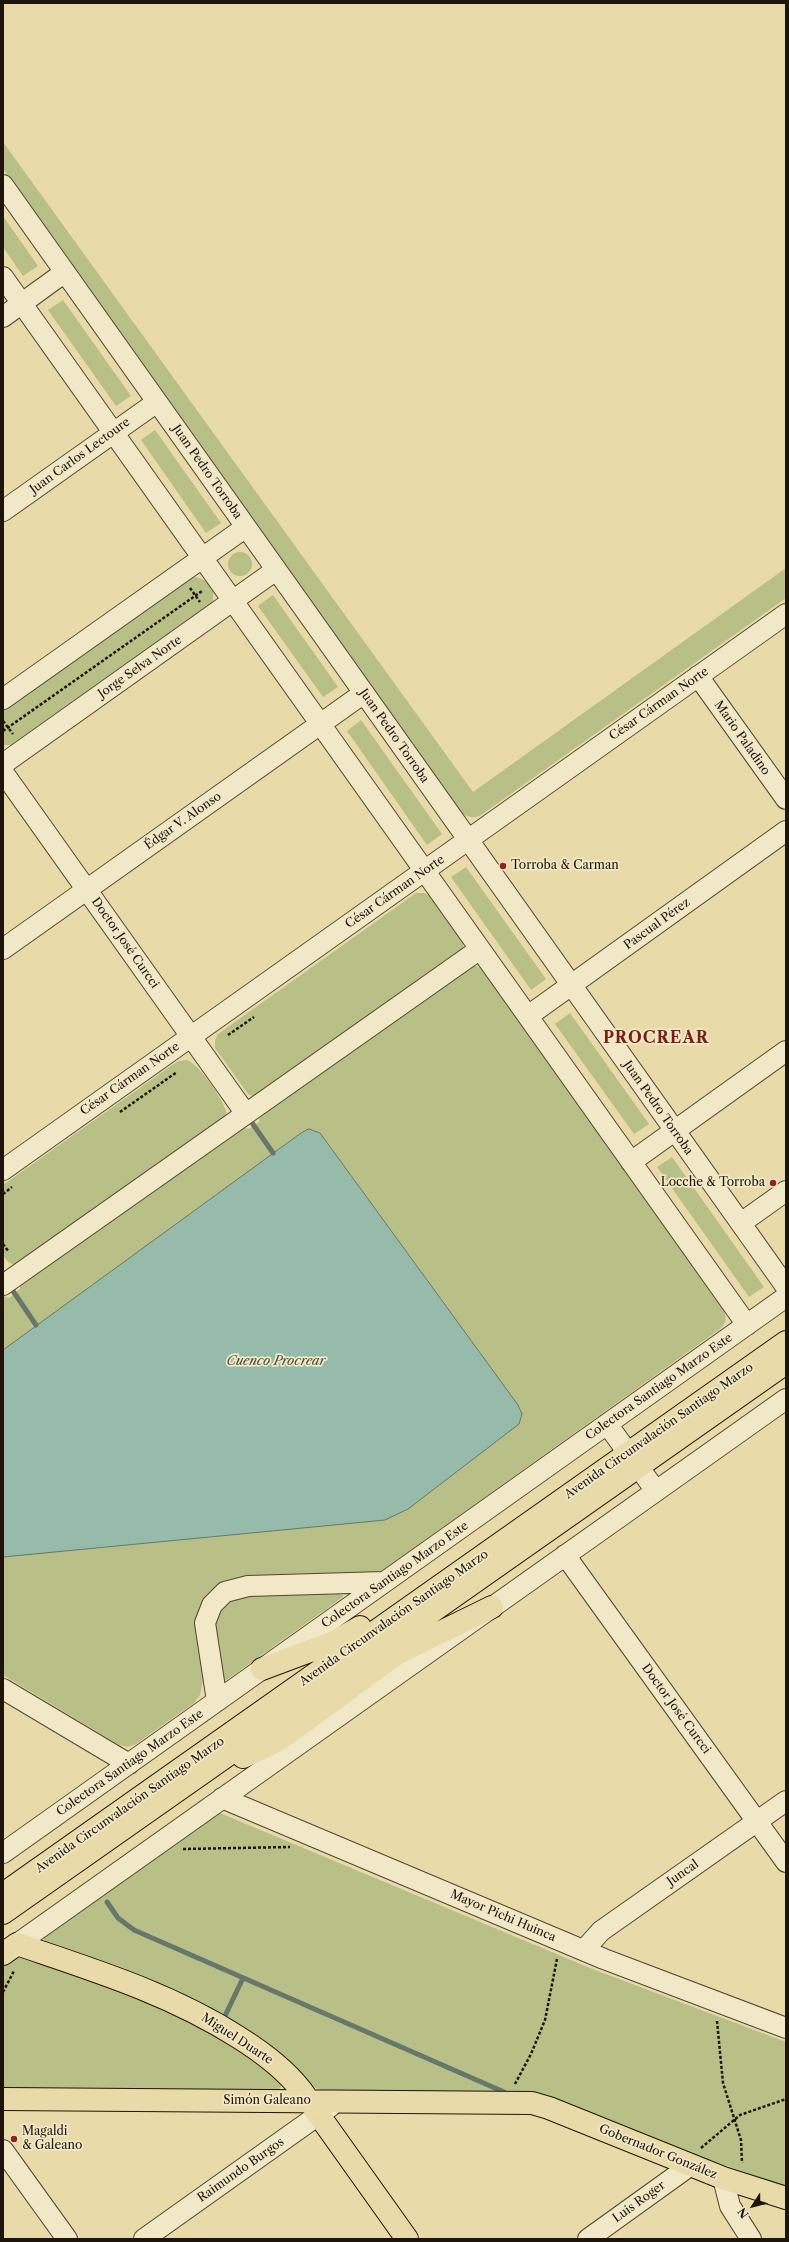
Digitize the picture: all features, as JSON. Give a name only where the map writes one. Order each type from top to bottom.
[{"type":"main road","name":"Avenida Circunvalación Santiago Marzo","points":[[3,1913],[195,1778],[634,1460],[786,1342]]},
{"type":"main road","name":"Avenida Circunvalación Santiago Marzo","points":[[3,1894],[559,1502],[634,1460],[786,1363]]},
{"type":"main road","points":[[262,1669],[339,1640],[467,1552],[559,1502]]},
{"type":"main road","points":[[195,1778],[280,1739],[398,1653],[492,1608]]},
{"type":"main road","name":"Miguel Duarte","points":[[12,1955],[131,1983],[200,2015],[270,2059],[291,2078],[407,2239]]},
{"type":"main road","name":"Simón Galeano","points":[[3,2099],[313,2108],[338,2101],[532,2103]]},
{"type":"main road","name":"Gobernador González","points":[[532,2103],[549,2108],[728,2179],[786,2198]]},
{"type":"street","name":"Juan Pedro Torroba","points":[[3,185],[786,1287]]},
{"type":"street","points":[[3,317],[65,272]]},
{"type":"street","points":[[3,277],[747,1325]]},
{"type":"street","name":"Juan Carlos Lectoure","points":[[3,511],[157,402]]},
{"type":"street","points":[[3,699],[246,527]]},
{"type":"street","name":"Jorge Selva Norte","points":[[3,764],[276,570]]},
{"type":"street","name":"César Cárman Norte","points":[[3,1170],[786,614]]},
{"type":"street","name":"Mario Paladino","points":[[698,676],[786,799]]},
{"type":"street","name":"Édgar V. Alonso","points":[[3,949],[364,693]]},
{"type":"street","name":"Doctor José Curcci","points":[[3,772],[246,1114]]},
{"type":"street","name":"Pascual Pérez","points":[[528,1016],[786,831]]},
{"type":"street","points":[[4,1281],[246,1114],[480,949]]},
{"type":"street","points":[[631,1162],[786,1051]]},
{"type":"street","points":[[741,1223],[786,1191]]},
{"type":"street","name":"Colectora Santiago Marzo Este","points":[[3,1853],[786,1297]]},
{"type":"street","points":[[12,1955],[222,1798],[786,1399]]},
{"type":"street","points":[[607,1424],[656,1491]]},
{"type":"street","name":"Doctor José Curcci","points":[[566,1555],[786,1862]]},
{"type":"street","points":[[217,1701],[205,1624],[212,1605],[225,1592],[248,1586],[384,1582]]},
{"type":"street","points":[[3,1689],[129,1764]]},
{"type":"street","name":"Mayor Pichi Huinca","points":[[222,1798],[584,1950],[786,2028]]},
{"type":"street","name":"Juncal","points":[[584,1950],[601,1931],[786,1801]]},
{"type":"street","name":"Raimundo Burgos","points":[[144,2239],[313,2108]]},
{"type":"street","points":[[3,2150],[66,2239]]},
{"type":"street","name":"Luis Roger","points":[[588,2239],[691,2165]]},
{"type":"street","points":[[728,2179],[730,2206],[751,2239]]},
{"type":"path","points":[[188,586],[202,606]]},
{"type":"path","points":[[3,732],[202,590]]},
{"type":"path","points":[[3,721],[15,738]]},
{"type":"path","points":[[3,1244],[9,1252]]},
{"type":"path","points":[[177,1850],[290,1847]]},
{"type":"path","points":[[3,1992],[12,1955]]},
{"type":"path","points":[[506,2102],[531,2054],[545,2020],[557,1959]]},
{"type":"path","points":[[717,2021],[723,2083],[741,2140],[742,2154],[741,2171],[728,2179]]},
{"type":"path","points":[[691,2165],[694,2154],[734,2119],[756,2108],[786,2099]]},
{"type":"green space","points":[[3,142],[473,792],[786,568],[786,598],[481,815],[473,817],[465,815],[460,811],[3,169]]},
{"type":"green space","points":[[3,216],[38,266],[23,276],[3,247]]},
{"type":"green space","points":[[63,300],[131,396],[116,406],[48,310]]},
{"type":"green space","points":[[155,430],[221,523],[206,533],[141,440]]},
{"type":"green space","points":[[240,552],[249,555],[252,564],[249,573],[240,576],[231,573],[228,564],[231,555]]},
{"type":"green space","points":[[196,577],[201,578],[211,586],[213,590],[212,604],[13,745],[3,745],[3,709],[187,579]]},
{"type":"green space","points":[[273,595],[338,687],[323,697],[258,606]]},
{"type":"green space","points":[[361,720],[442,834],[427,845],[347,731]]},
{"type":"green space","points":[[466,867],[546,979],[531,990],[451,877]]},
{"type":"green space","points":[[416,893],[424,893],[431,896],[463,942],[464,950],[255,1097],[248,1094],[215,1048],[215,1040],[218,1034]]},
{"type":"green space","points":[[472,965],[482,968],[723,1309],[726,1317],[725,1322],[720,1329],[380,1572],[330,1592],[343,1595],[343,1597],[225,1681],[204,1675],[200,1695],[194,1703],[136,1744],[128,1747],[119,1745],[3,1675],[3,1296],[9,1298],[20,1289],[21,1280],[239,1126],[249,1129],[259,1122],[260,1111]]},
{"type":"green space","points":[[570,1013],[649,1124],[634,1134],[555,1024]]},
{"type":"green space","points":[[187,1060],[198,1068],[211,1085],[226,1110],[227,1116],[15,1265],[8,1262],[3,1255],[3,1185],[172,1065],[179,1061]]},
{"type":"green space","points":[[672,1157],[764,1287],[749,1297],[657,1167]]},
{"type":"green space","points":[[220,1813],[590,1968],[786,2042],[786,2186],[709,2160],[564,2102],[518,2092],[326,2092],[313,2087],[292,2063],[262,2041],[199,2002],[135,1974],[44,1942],[44,1938],[210,1817]]},
{"type":"green space","points":[[25,1957],[109,1984],[175,2013],[250,2055],[283,2083],[279,2090],[18,2089],[3,2087],[3,1966],[16,1958]]},
{"type":"water","name":"Cuenco Procrear","points":[[309,1129],[320,1133],[518,1405],[522,1414],[519,1424],[408,1509],[385,1520],[3,1557],[3,1350],[301,1133]]},
{"type":"waterway","points":[[248,1117],[273,1153]]},
{"type":"waterway","points":[[9,1285],[36,1325]]},
{"type":"waterway","points":[[107,1902],[118,1918],[134,1930],[504,2092]]},
{"type":"waterway","points":[[225,2016],[243,1978]]},
{"type":"place","name":"Torroba & Carman","points":[[503,866]]},
{"type":"place","name":"Locche & Torroba","points":[[773,1183]]},
{"type":"place","name":"Magaldi & Galeano","points":[[14,2139]]},
{"type":"district","name":"PROCREAR","points":[[656,1038]]}]
